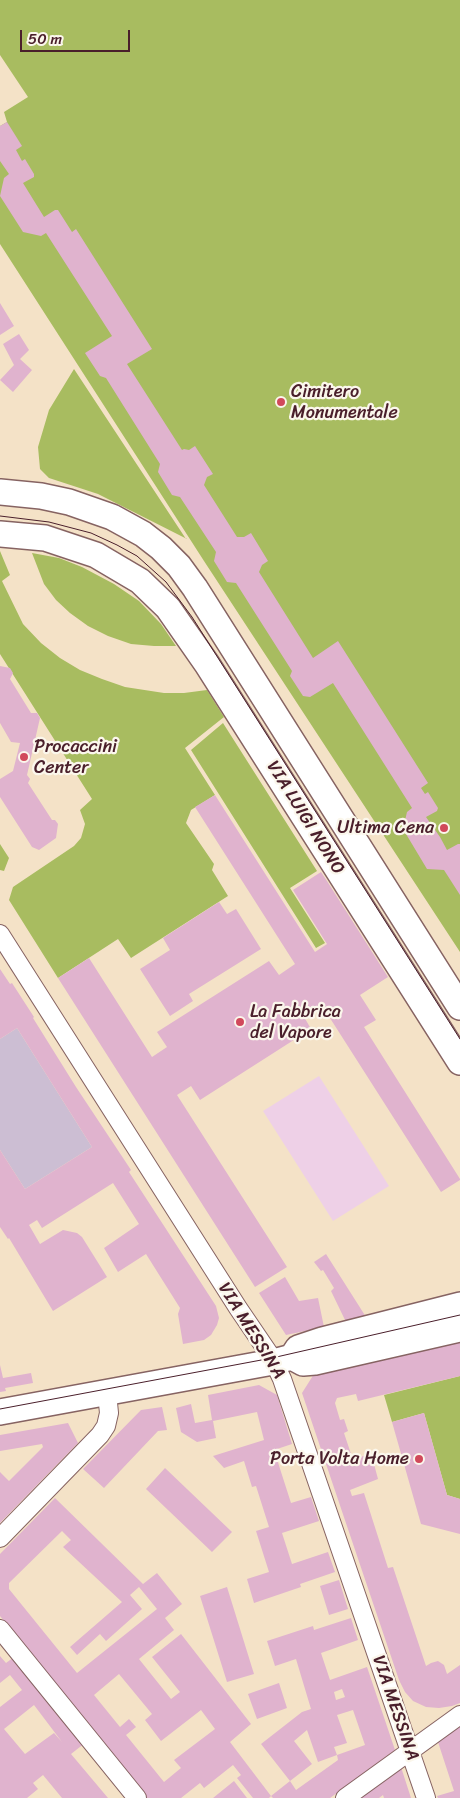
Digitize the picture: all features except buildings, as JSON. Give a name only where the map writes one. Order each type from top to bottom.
[{"type":"main road","name":"VIA LUIGI NONO","points":[[0,492],[69,502],[112,517],[143,534],[162,548],[179,566],[195,588],[460,1007]]},
{"type":"main road","name":"VIA LUIGI NONO","points":[[0,534],[45,538],[74,546],[96,555],[140,581],[168,608],[207,664],[460,1062]]},
{"type":"main road","points":[[282,1359],[298,1348],[322,1340],[460,1305]]},
{"type":"main road","points":[[0,1412],[282,1359],[303,1363],[315,1362],[460,1329]]},
{"type":"street","name":"VIA MESSINA","points":[[0,934],[282,1359],[282,1379],[426,1798]]},
{"type":"street","points":[[0,1538],[100,1435],[106,1426],[109,1413],[107,1393]]},
{"type":"street","points":[[0,1629],[137,1798]]},
{"type":"street","points":[[345,1798],[460,1715]]},
{"type":"shaded area","points":[[17,1028],[92,1147],[25,1189],[0,1150],[0,1039]]},
{"type":"shaded area","points":[[319,1076],[389,1186],[333,1221],[263,1111]]},
{"type":"green space","name":"Cimitero Monumentale","points":[[0,0],[460,0],[460,952],[204,561],[0,244],[0,126],[7,122],[4,112],[28,97],[0,55]]},
{"type":"green space","points":[[74,369],[186,538],[98,494],[49,478],[40,469],[38,447],[49,410]]},
{"type":"green space","points":[[0,551],[10,575],[2,581],[23,624],[41,643],[60,658],[80,670],[125,687],[164,693],[207,690],[224,717],[185,748],[215,795],[191,810],[186,823],[214,864],[212,870],[228,896],[131,958],[118,939],[58,978],[9,900],[13,887],[74,846],[81,838],[85,824],[80,810],[92,799],[0,654]]},
{"type":"green space","points":[[32,553],[59,558],[82,567],[114,584],[139,601],[161,624],[176,646],[131,644],[108,636],[88,626],[56,600],[44,584]]},
{"type":"green space","points":[[223,723],[317,871],[290,888],[325,943],[316,948],[191,750]]},
{"type":"green space","points":[[0,844],[9,858],[4,871],[0,870]]},
{"type":"green space","points":[[460,1376],[460,1499],[447,1495],[424,1413],[392,1422],[384,1395]]},
{"type":"tram line","points":[[0,516],[49,522],[91,533],[137,556],[166,582],[192,617],[460,1039]]},
{"type":"tram line","points":[[0,1409],[272,1358],[460,1315]]},
{"type":"place","name":"Cimitero Monumentale","points":[[281,402]]},
{"type":"place","name":"Procaccini Center","points":[[24,757]]},
{"type":"place","name":"Ultima Cena","points":[[444,828]]},
{"type":"place","name":"La Fabbrica del Vapore","points":[[240,1022]]},
{"type":"place","name":"Porta Volta Home","points":[[419,1459]]}]
